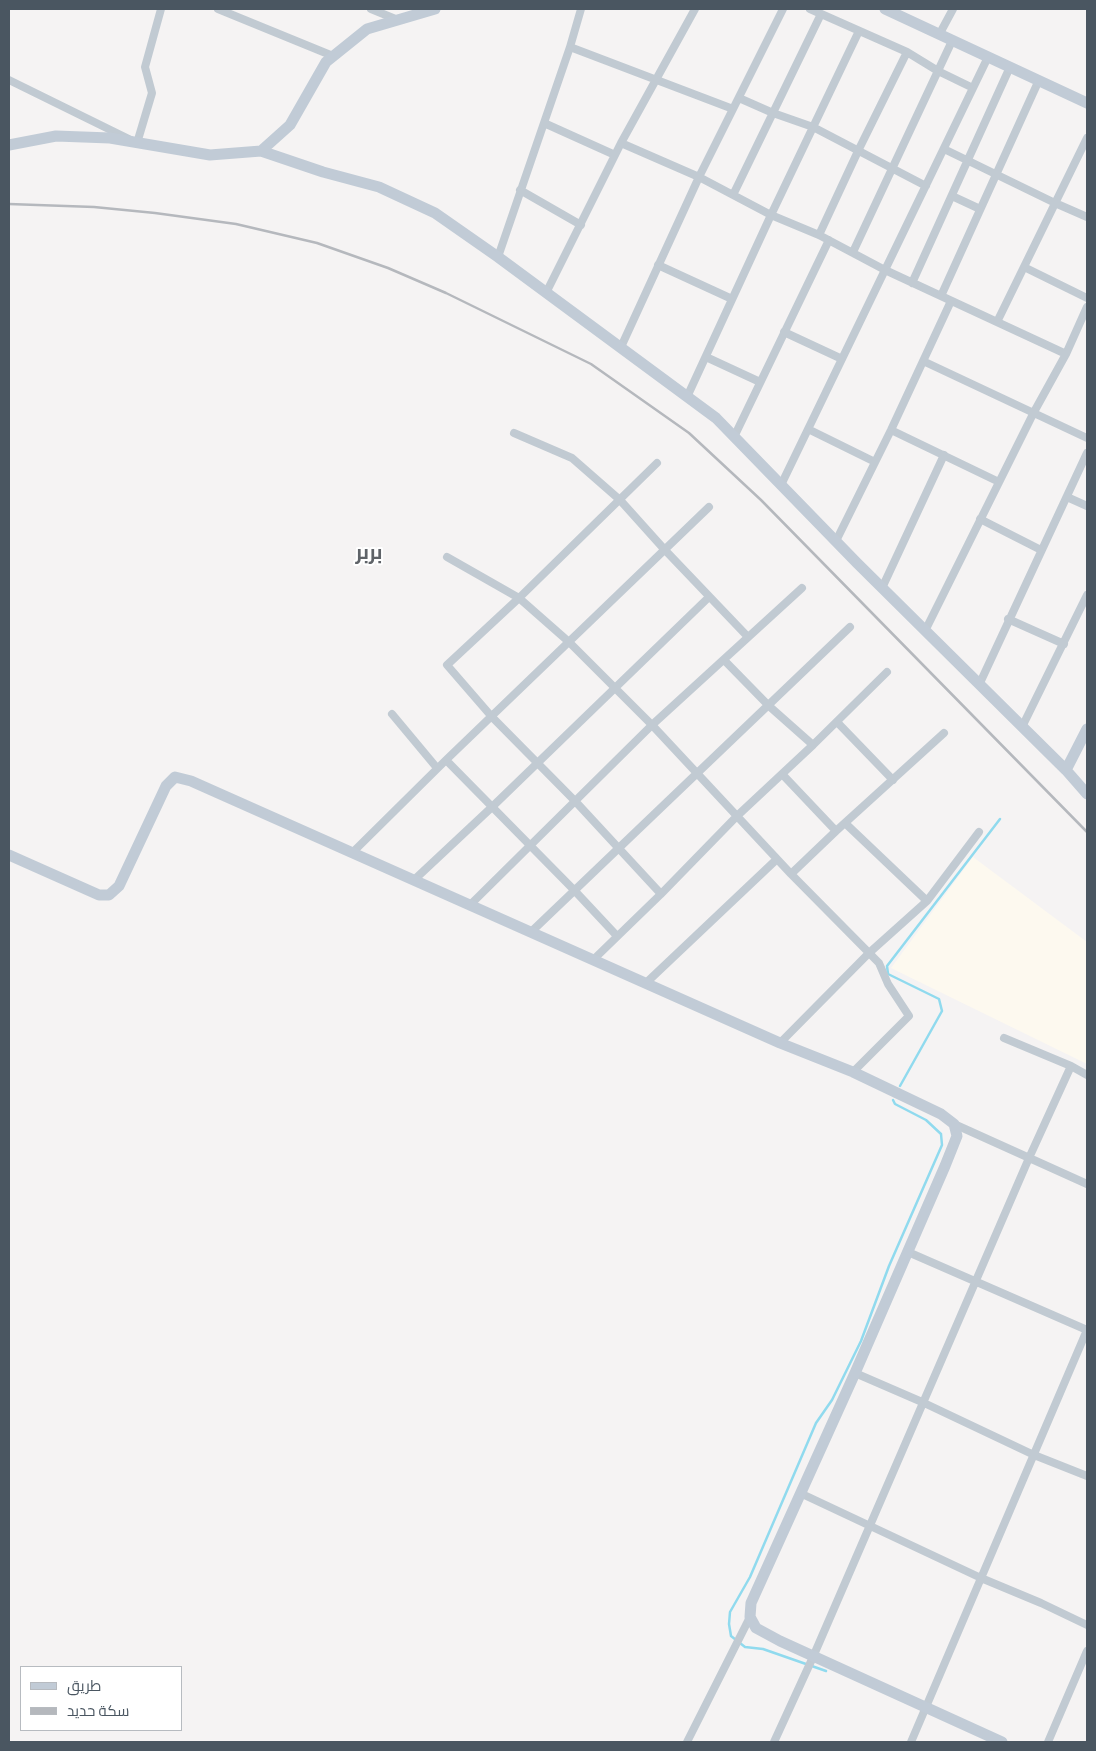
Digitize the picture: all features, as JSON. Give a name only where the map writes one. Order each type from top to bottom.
[{"type":"street","points":[[137,143],[152,93],[145,67],[161,9]]},
{"type":"street","points":[[218,9],[333,56]]},
{"type":"street","points":[[371,9],[398,20]]},
{"type":"street","points":[[261,151],[290,125],[326,62],[333,56],[367,29],[434,9]]},
{"type":"street","points":[[498,257],[570,47],[581,9]]},
{"type":"street","points":[[546,293],[621,143],[695,9]]},
{"type":"street","points":[[621,347],[699,176],[783,9]]},
{"type":"street","points":[[810,9],[907,52],[938,71],[973,88]]},
{"type":"street","points":[[885,9],[904,13],[938,35],[1087,102]]},
{"type":"street","points":[[938,35],[952,9]]},
{"type":"street","points":[[733,195],[821,14]]},
{"type":"street","points":[[687,397],[859,31]]},
{"type":"street","points":[[853,252],[952,41]]},
{"type":"street","points":[[570,47],[733,109]]},
{"type":"street","points":[[819,235],[907,52]]},
{"type":"street","points":[[781,485],[988,57]]},
{"type":"street","points":[[912,283],[1010,68]]},
{"type":"street","points":[[9,80],[137,143]]},
{"type":"street","points":[[940,296],[1038,80]]},
{"type":"street","points":[[739,98],[773,113],[813,127],[859,149],[926,186]]},
{"type":"street","points":[[544,123],[615,155]]},
{"type":"street","points":[[9,145],[56,136],[110,138],[210,155],[261,151],[323,172],[379,187],[436,213],[716,418],[882,588],[1066,770],[1087,794]]},
{"type":"street","points":[[997,322],[1087,138]]},
{"type":"street","points":[[621,143],[699,176],[771,215],[819,235],[885,270],[1066,354]]},
{"type":"street","points":[[944,149],[1087,217]]},
{"type":"street","points":[[520,190],[581,225]]},
{"type":"street","points":[[952,196],[980,209]]},
{"type":"street","points":[[734,437],[829,240]]},
{"type":"street","points":[[658,265],[732,300]]},
{"type":"street","points":[[1024,267],[1087,298]]},
{"type":"street","points":[[836,541],[891,430],[951,301]]},
{"type":"street","points":[[925,631],[1034,412],[1066,354],[1087,306]]},
{"type":"street","points":[[784,332],[842,359]]},
{"type":"street","points":[[706,357],[760,382]]},
{"type":"street","points":[[923,361],[1087,438]]},
{"type":"street","points":[[808,429],[875,462]]},
{"type":"street","points":[[891,430],[999,482]]},
{"type":"street","points":[[514,433],[572,458],[620,500],[748,637]]},
{"type":"street","points":[[978,684],[1087,453]]},
{"type":"street","points":[[882,588],[944,455]]},
{"type":"street","points":[[657,463],[520,598],[447,665],[492,717],[575,801],[661,894]]},
{"type":"street","points":[[1067,497],[1087,506]]},
{"type":"street","points":[[352,852],[709,507]]},
{"type":"street","points":[[980,520],[1041,550]]},
{"type":"street","points":[[447,557],[520,598],[569,642],[652,725],[791,874],[879,963],[888,984],[909,1016],[853,1072]]},
{"type":"street","points":[[470,905],[652,725],[802,588]]},
{"type":"street","points":[[1022,727],[1064,644],[1084,610],[1087,595]]},
{"type":"street","points":[[414,880],[492,807],[709,596]]},
{"type":"street","points":[[1008,619],[1064,644]]},
{"type":"street","points":[[531,932],[769,706],[850,626]]},
{"type":"street","points":[[724,660],[769,706],[813,745]]},
{"type":"street","points":[[593,960],[886,672]]},
{"type":"street","points":[[392,714],[437,768]]},
{"type":"street","points":[[837,722],[893,780]]},
{"type":"street","points":[[1066,770],[1087,729]]},
{"type":"street","points":[[791,874],[944,734]]},
{"type":"street","points":[[446,760],[617,936]]},
{"type":"street","points":[[782,774],[836,831]]},
{"type":"street","points":[[9,855],[99,895],[109,895],[119,886],[166,786],[175,777],[191,781],[593,960],[853,1072],[941,1114],[954,1124],[1087,1184]]},
{"type":"street","points":[[845,823],[927,901]]},
{"type":"street","points":[[780,1042],[869,953],[927,901],[979,832]]},
{"type":"street","points":[[646,983],[777,859]]},
{"type":"street","points":[[1004,1038],[1071,1066],[1087,1075]]},
{"type":"street","points":[[774,1742],[1071,1066]]},
{"type":"street","points":[[687,1742],[750,1617],[751,1603],[908,1252],[957,1136],[954,1124]]},
{"type":"street","points":[[908,1252],[1087,1330],[911,1742]]},
{"type":"street","points":[[855,1373],[1087,1476]]},
{"type":"street","points":[[800,1493],[870,1524],[981,1578],[1087,1625]]},
{"type":"street","points":[[750,1617],[756,1628],[812,1657],[1002,1742]]},
{"type":"street","points":[[1048,1742],[1087,1651]]},
{"type":"shaded area","points":[[973,857],[1087,942],[1087,1064],[891,968]]},
{"type":"waterway","points":[[900,1086],[942,1011],[939,999],[888,974],[887,966],[1000,819]]},
{"type":"waterway","points":[[826,1671],[763,1649],[745,1647],[731,1636],[730,1612],[750,1577],[816,1423],[832,1400],[861,1341],[889,1266],[942,1145],[941,1134],[926,1120],[895,1104],[893,1100]]},
{"type":"railway","points":[[9,204],[94,207],[155,213],[236,224],[317,243],[388,268],[446,293],[591,364],[689,433],[761,500],[1087,832]]},
{"type":"district","name":"بربر","points":[[369,553]]}]
